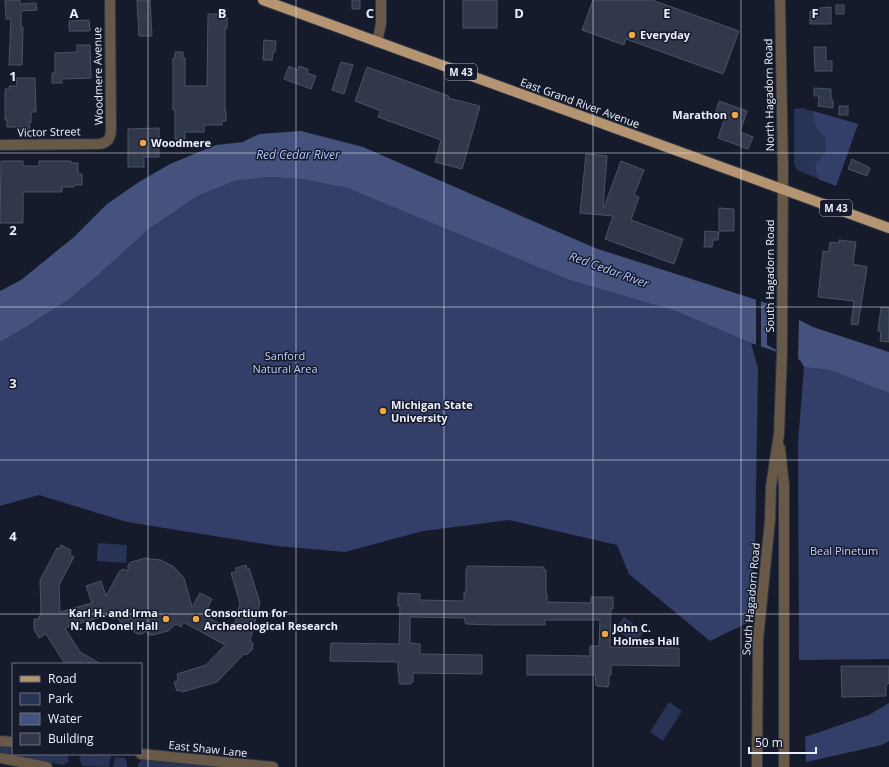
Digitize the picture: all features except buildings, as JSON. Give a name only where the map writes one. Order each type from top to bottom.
[{"type":"main road","name":"East Grand River Avenue","points":[[263,0],[889,228]]},
{"type":"street","name":"Woodmere Avenue","points":[[99,144],[108,140],[111,135],[110,0]]},
{"type":"street","points":[[377,42],[381,24],[381,0]]},
{"type":"street","name":"North Hagadorn Road","points":[[780,0],[783,189]]},
{"type":"street","name":"Victor Street","points":[[0,145],[99,144]]},
{"type":"street","name":"South Hagadorn Road","points":[[757,767],[758,640],[770,520],[771,486],[778,434],[782,353],[783,189]]},
{"type":"street","name":"South Hagadorn Road","points":[[778,434],[784,486],[784,767]]},
{"type":"street","points":[[0,741],[12,742]]},
{"type":"street","name":"East Shaw Lane","points":[[142,754],[273,767]]},
{"type":"street","points":[[0,758],[47,767]]},
{"type":"green space","points":[[802,108],[858,124],[836,186],[797,170],[794,164],[794,109]]},
{"type":"green space","points":[[813,111],[858,124],[836,186],[818,179],[815,164],[826,152],[825,137],[816,127]]},
{"type":"green space","name":"Sanford Natural Area","points":[[270,177],[301,179],[347,188],[569,280],[675,311],[751,343],[758,369],[755,549],[747,623],[710,641],[629,574],[617,545],[509,520],[423,531],[345,552],[277,546],[127,522],[39,495],[0,506],[0,342],[68,300],[95,278],[149,229],[198,196],[235,181]]},
{"type":"green space","name":"Beal Pinetum","points":[[804,367],[829,370],[889,393],[889,659],[799,660],[798,443]]},
{"type":"green space","points":[[98,543],[127,545],[126,563],[97,561]]},
{"type":"green space","points":[[624,617],[644,632],[635,644],[615,628]]},
{"type":"green space","points":[[669,702],[682,711],[663,741],[650,732]]},
{"type":"green space","points":[[889,703],[889,741],[882,745],[806,762],[805,737],[869,715]]},
{"type":"green space","points":[[0,745],[12,746],[12,755],[67,755],[69,761],[63,765],[0,753]]},
{"type":"green space","points":[[81,755],[111,756],[109,767],[82,766],[79,759]]},
{"type":"green space","points":[[115,757],[125,758],[127,767],[113,767]]},
{"type":"green space","points":[[142,759],[229,767],[138,767],[138,764]]},
{"type":"water","name":"Red Cedar River","points":[[301,131],[363,147],[595,248],[766,303],[813,327],[889,352],[889,393],[829,370],[804,367],[800,360],[751,343],[675,311],[569,280],[347,188],[301,179],[270,177],[235,181],[198,196],[149,229],[95,278],[68,300],[0,342],[0,291],[21,280],[74,237],[107,204],[139,182],[170,164],[216,145],[243,142],[259,134]]},
{"type":"pier","points":[[756,298],[761,300],[761,348],[756,347]]},
{"type":"pier","points":[[767,302],[799,317],[798,361],[767,345]]},
{"type":"place","name":"Everyday","points":[[632,35]]},
{"type":"place","name":"Marathon","points":[[735,115]]},
{"type":"place","name":"Woodmere","points":[[143,143]]},
{"type":"place","name":"Michigan State University","points":[[383,411]]},
{"type":"place","name":"Karl H. and Irma N. McDonel Hall","points":[[166,619]]},
{"type":"place","name":"Consortium for Archaeological Research","points":[[196,619]]},
{"type":"place","name":"John C. Holmes Hall","points":[[605,634]]}]
